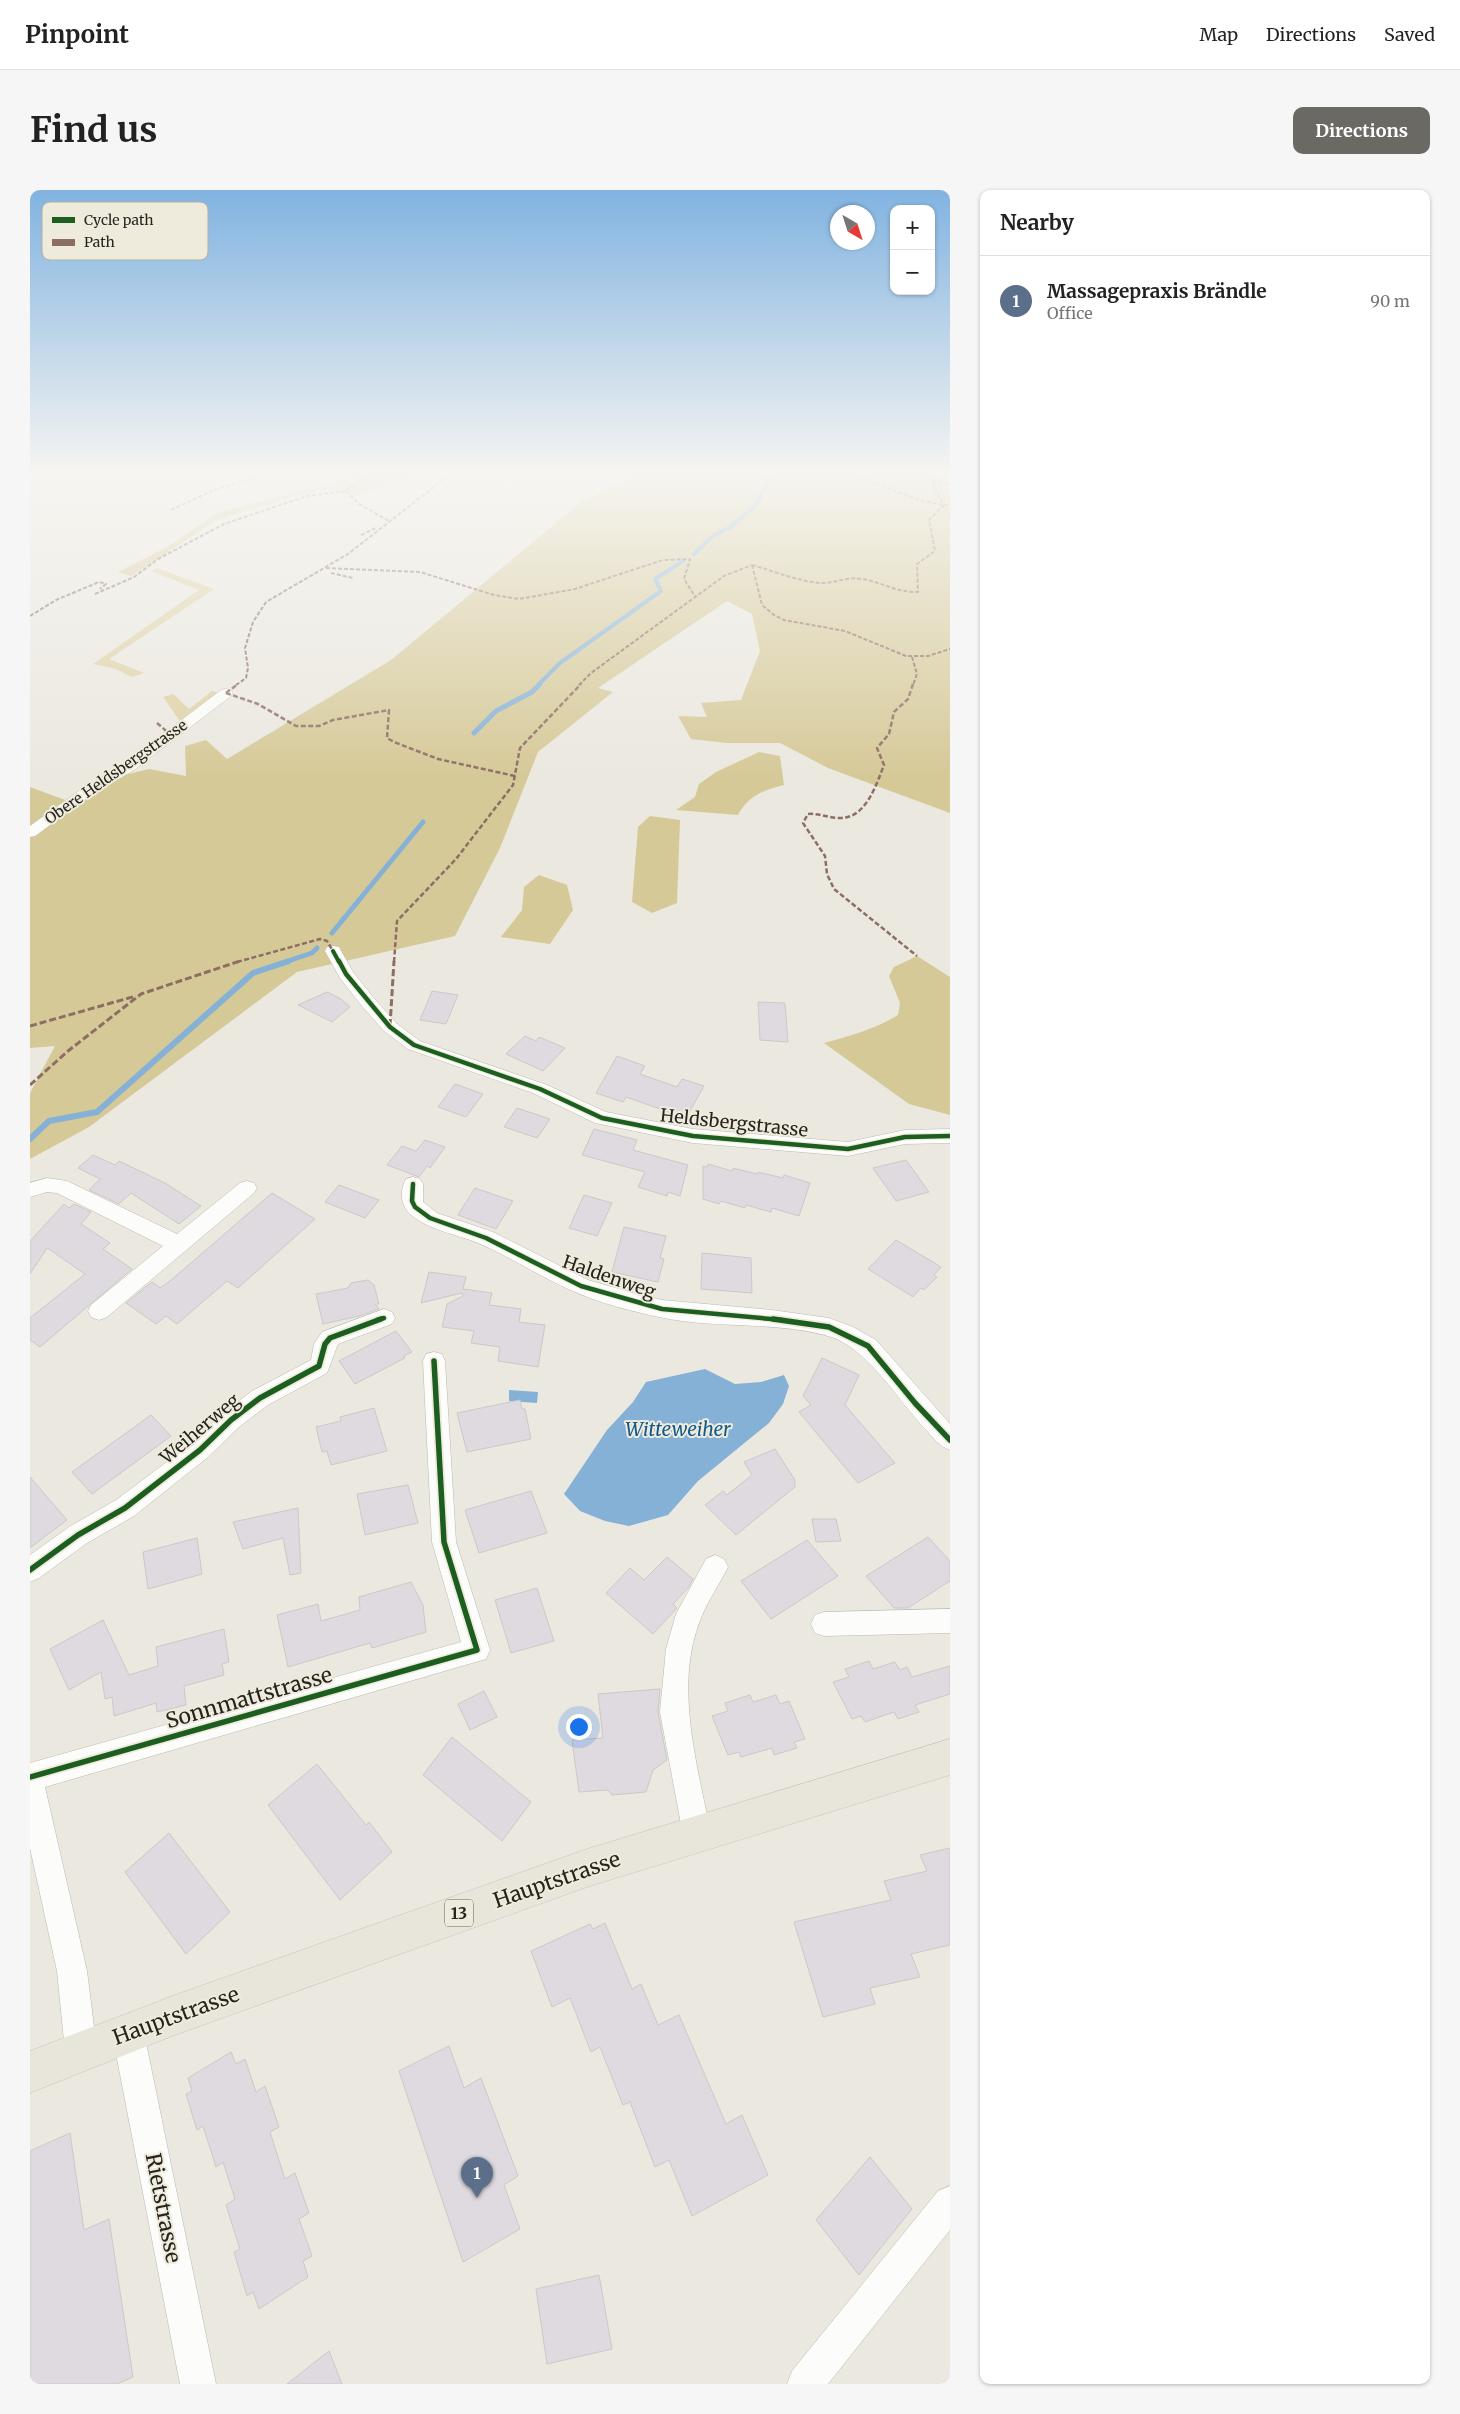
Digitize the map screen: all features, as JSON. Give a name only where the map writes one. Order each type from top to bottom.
[{"type":"main road","name":"Hauptstrasse","points":[[30,2072],[128,2033],[588,1868],[950,1757]]},
{"type":"street","name":"Obere Heldsbergstrasse","points":[[30,833],[88,791],[129,767],[226,693]]},
{"type":"street","name":"Heldsbergstrasse","points":[[333,951],[346,974],[367,1001],[390,1027],[414,1045],[540,1089],[602,1118],[693,1136],[848,1149],[904,1137],[950,1136]]},
{"type":"street","name":"Haldenweg","points":[[413,1184],[412,1201],[422,1214],[493,1241],[581,1286],[662,1309],[772,1319],[829,1327],[856,1338],[868,1346],[915,1403],[950,1440]]},
{"type":"street","points":[[30,1190],[47,1185],[60,1186],[180,1244]]},
{"type":"street","points":[[99,1312],[247,1188]]},
{"type":"street","name":"Weiherweg","points":[[30,1570],[78,1535],[125,1508],[200,1450],[231,1420],[260,1398],[319,1366],[322,1361],[325,1342],[330,1338],[384,1318]]},
{"type":"street","name":"Sonnmattstrasse","points":[[30,1777],[477,1650],[444,1542],[434,1360]]},
{"type":"street","points":[[697,1835],[674,1712],[679,1649],[689,1614],[715,1567]]},
{"type":"street","points":[[824,1624],[950,1621]]},
{"type":"street","points":[[30,1783],[72,1971],[82,2052]]},
{"type":"street","name":"Rietstrasse","points":[[128,2033],[198,2384]]},
{"type":"street","points":[[805,2384],[950,2203]]},
{"type":"shaded area","points":[[123,573],[135,573],[131,576]]},
{"type":"shaded area","points":[[157,573],[172,573],[214,589],[109,659],[144,673],[132,677],[116,669],[93,664],[199,590]]},
{"type":"shaded area","points":[[495,573],[950,573],[950,813],[828,768],[780,743],[727,743],[691,739],[678,716],[707,717],[701,703],[741,700],[760,651],[752,614],[727,601],[598,688],[613,692],[538,752],[500,848],[455,936],[297,972],[89,1127],[30,1159],[30,1093],[55,1046],[30,1048],[30,787],[76,804],[99,781],[149,769],[186,776],[185,746],[206,740],[227,759],[391,660]]},
{"type":"shaded area","points":[[212,691],[222,694],[182,724],[163,697],[173,694],[189,709]]},
{"type":"shaded area","points":[[759,752],[780,756],[784,785],[770,789],[752,798],[738,815],[676,810],[695,797],[699,784],[716,772]]},
{"type":"shaded area","points":[[650,816],[680,820],[677,903],[652,913],[632,902],[638,827]]},
{"type":"shaded area","points":[[539,875],[567,885],[573,910],[550,944],[501,937],[522,910],[524,887]]},
{"type":"shaded area","points":[[917,956],[950,977],[950,1115],[909,1104],[824,1043],[853,1035],[898,1015],[900,1003],[889,976],[894,967]]},
{"type":"water","name":"Witteweiher","points":[[705,1369],[735,1384],[761,1382],[784,1375],[789,1386],[783,1404],[769,1423],[698,1481],[668,1515],[629,1526],[605,1521],[580,1511],[564,1494],[607,1430],[633,1402],[646,1382]]},
{"type":"water","points":[[509,1390],[538,1392],[537,1403],[509,1401]]},
{"type":"building","points":[[432,991],[458,995],[446,1024],[420,1020]]},
{"type":"building","points":[[327,992],[341,999],[350,1007],[332,1022],[298,1005]]},
{"type":"building","points":[[758,1002],[785,1003],[788,1042],[760,1040]]},
{"type":"building","points":[[525,1036],[536,1041],[539,1037],[565,1048],[543,1071],[506,1054]]},
{"type":"building","points":[[617,1056],[645,1066],[640,1074],[677,1087],[682,1079],[704,1086],[686,1118],[626,1097],[623,1102],[596,1093]]},
{"type":"building","points":[[455,1084],[483,1094],[466,1117],[438,1107]]},
{"type":"building","points":[[517,1108],[550,1119],[537,1138],[504,1127]]},
{"type":"building","points":[[594,1129],[637,1140],[633,1150],[688,1165],[680,1196],[668,1192],[667,1196],[638,1187],[645,1172],[582,1155]]},
{"type":"building","points":[[425,1140],[445,1147],[430,1168],[427,1166],[419,1177],[387,1165],[402,1146],[416,1151]]},
{"type":"building","points":[[93,1155],[115,1165],[119,1161],[165,1183],[201,1206],[179,1224],[131,1193],[119,1204],[89,1190],[100,1179],[78,1168]]},
{"type":"building","points":[[906,1160],[929,1192],[896,1201],[873,1168]]},
{"type":"building","points":[[708,1164],[732,1171],[733,1168],[783,1178],[784,1175],[810,1183],[799,1216],[772,1208],[771,1212],[746,1205],[745,1208],[721,1201],[719,1204],[703,1199],[703,1166],[707,1167]]},
{"type":"building","points":[[339,1185],[379,1200],[365,1218],[325,1202]]},
{"type":"building","points":[[475,1188],[513,1201],[496,1229],[458,1215]]},
{"type":"building","points":[[272,1193],[315,1219],[238,1288],[227,1281],[177,1324],[166,1316],[156,1324],[126,1303],[152,1282],[160,1288],[170,1281]]},
{"type":"building","points":[[584,1195],[612,1203],[597,1236],[569,1228]]},
{"type":"building","points":[[64,1204],[69,1208],[74,1204],[91,1212],[81,1224],[110,1243],[103,1249],[132,1269],[40,1347],[30,1340],[30,1318],[85,1274],[47,1248],[30,1274],[30,1241]]},
{"type":"building","points":[[624,1227],[666,1236],[660,1258],[664,1259],[658,1282],[612,1272]]},
{"type":"building","points":[[896,1240],[941,1267],[934,1275],[937,1277],[924,1290],[921,1288],[913,1297],[868,1269]]},
{"type":"building","points":[[702,1253],[751,1258],[752,1293],[701,1289]]},
{"type":"building","points":[[429,1272],[466,1277],[463,1289],[492,1293],[489,1305],[521,1309],[519,1322],[545,1325],[538,1367],[498,1361],[500,1347],[471,1343],[474,1331],[442,1327],[447,1304],[463,1296],[462,1293],[421,1303]]},
{"type":"building","points":[[368,1280],[374,1285],[379,1304],[375,1304],[379,1309],[359,1316],[323,1324],[316,1294],[348,1288],[351,1283]]},
{"type":"building","points":[[396,1331],[412,1352],[404,1356],[405,1358],[355,1384],[339,1361]]},
{"type":"building","points":[[822,1358],[859,1375],[845,1405],[895,1463],[858,1483],[799,1412],[811,1405],[803,1396]]},
{"type":"building","points":[[520,1400],[522,1409],[525,1409],[531,1439],[467,1452],[457,1413]]},
{"type":"building","points":[[374,1408],[387,1451],[331,1465],[327,1451],[322,1452],[316,1427],[341,1421],[340,1417]]},
{"type":"building","points":[[151,1415],[171,1436],[92,1494],[72,1472]]},
{"type":"building","points":[[775,1449],[795,1480],[795,1487],[736,1535],[705,1505],[723,1491],[727,1495],[752,1475],[744,1462]]},
{"type":"building","points":[[30,1477],[67,1520],[30,1548]]},
{"type":"building","points":[[408,1485],[418,1523],[365,1535],[357,1494]]},
{"type":"building","points":[[531,1491],[547,1533],[479,1553],[465,1510]]},
{"type":"building","points":[[298,1508],[301,1573],[290,1575],[283,1538],[243,1549],[233,1522]]},
{"type":"building","points":[[812,1519],[836,1519],[841,1541],[816,1542]]},
{"type":"building","points":[[928,1537],[950,1561],[950,1581],[908,1608],[894,1608],[866,1576]]},
{"type":"building","points":[[197,1538],[202,1574],[148,1589],[143,1552]]},
{"type":"building","points":[[807,1540],[838,1576],[771,1619],[741,1581]]},
{"type":"building","points":[[667,1557],[693,1579],[688,1588],[673,1604],[677,1608],[653,1634],[606,1593],[630,1568],[644,1580]]},
{"type":"building","points":[[411,1582],[423,1605],[426,1632],[372,1648],[370,1643],[288,1667],[277,1615],[318,1604],[321,1621],[360,1610],[359,1597]]},
{"type":"building","points":[[537,1588],[554,1641],[511,1653],[495,1600]]},
{"type":"building","points":[[103,1620],[129,1675],[158,1666],[156,1647],[224,1629],[229,1662],[222,1664],[224,1675],[184,1686],[186,1705],[157,1712],[156,1703],[114,1716],[112,1697],[105,1699],[101,1672],[69,1690],[50,1649]]},
{"type":"building","points":[[869,1661],[873,1669],[895,1662],[900,1670],[907,1667],[912,1677],[950,1666],[950,1694],[915,1705],[919,1712],[898,1719],[894,1712],[865,1722],[861,1716],[852,1719],[833,1682],[849,1677],[845,1669]]},
{"type":"building","points":[[660,1689],[658,1712],[667,1760],[653,1770],[646,1792],[612,1795],[608,1790],[579,1792],[572,1740],[603,1738],[598,1694]]},
{"type":"building","points":[[484,1691],[497,1717],[470,1730],[458,1704]]},
{"type":"building","points":[[750,1695],[753,1702],[776,1695],[780,1704],[789,1701],[805,1739],[794,1742],[797,1748],[774,1755],[772,1748],[741,1757],[739,1752],[728,1755],[712,1716],[728,1711],[725,1703]]},
{"type":"building","points":[[452,1737],[531,1802],[502,1841],[423,1775]]},
{"type":"building","points":[[317,1764],[366,1825],[369,1822],[392,1852],[340,1900],[268,1805]]},
{"type":"building","points":[[169,1833],[230,1912],[186,1954],[125,1872]]},
{"type":"building","points":[[950,1848],[950,1945],[911,1954],[920,1977],[870,1988],[875,2004],[823,2017],[794,1922],[891,1900],[884,1881],[927,1871],[920,1855]]},
{"type":"building","points":[[605,1923],[632,1989],[641,1984],[658,2025],[679,2015],[726,2124],[742,2115],[768,2175],[692,2216],[669,2160],[655,2167],[630,2102],[623,2105],[600,2047],[591,2052],[570,1998],[552,2007],[531,1951],[590,1924],[593,1929]]},
{"type":"building","points":[[449,2046],[464,2088],[481,2078],[518,2176],[504,2185],[520,2229],[463,2262],[399,2071]]},
{"type":"building","points":[[231,2052],[236,2064],[245,2059],[256,2092],[265,2086],[279,2127],[270,2132],[285,2179],[295,2173],[309,2213],[299,2219],[312,2256],[303,2261],[308,2277],[259,2309],[253,2292],[247,2296],[234,2252],[240,2249],[226,2205],[235,2199],[223,2162],[216,2167],[203,2126],[197,2130],[186,2094],[192,2091],[188,2078]]},
{"type":"building","points":[[70,2133],[84,2230],[109,2219],[133,2377],[117,2384],[30,2384],[30,2151]]},
{"type":"building","points":[[870,2157],[912,2209],[859,2275],[816,2220]]},
{"type":"building","points":[[599,2275],[612,2349],[547,2364],[536,2289]]},
{"type":"building","points":[[329,2351],[342,2384],[287,2384]]},
{"type":"waterway","points":[[538,685],[560,663],[661,591],[655,579],[664,573]]},
{"type":"waterway","points":[[474,733],[496,711],[532,692],[540,684]]},
{"type":"waterway","points":[[332,933],[423,822]]},
{"type":"waterway","points":[[285,962],[312,953],[317,948]]},
{"type":"waterway","points":[[30,1139],[49,1121],[97,1112],[253,973],[289,961]]},
{"type":"marked path","points":[[95,594],[139,573]]},
{"type":"marked path","points":[[226,693],[246,678],[248,668],[245,648],[253,622],[266,602],[315,573]]},
{"type":"marked path","points":[[333,573],[353,578]]},
{"type":"marked path","points":[[426,573],[494,595],[519,599],[542,597],[564,592],[625,573]]},
{"type":"marked path","points":[[686,573],[684,579],[696,598]]},
{"type":"marked path","points":[[390,1026],[397,921],[456,859],[513,785],[520,748],[591,673],[724,576],[731,573]]},
{"type":"marked path","points":[[754,573],[762,605],[765,609],[784,620],[856,634],[906,656],[928,656],[950,649]]},
{"type":"marked path","points":[[781,573],[819,583],[850,578],[862,579],[909,593],[918,592],[917,573]]},
{"type":"marked path","points":[[30,616],[56,600],[99,582],[106,584],[100,589]]},
{"type":"marked path","points":[[912,657],[917,674],[908,699],[894,712],[889,734],[877,748],[884,765],[868,799],[855,814],[847,817],[838,818],[820,814],[808,814],[803,823],[825,856],[827,874],[834,889],[917,956]]},
{"type":"marked path","points":[[226,693],[258,704],[296,726],[319,726],[333,720],[389,710],[387,738],[394,742],[415,752],[438,759],[515,776]]},
{"type":"marked path","points":[[157,723],[172,736]]},
{"type":"marked path","points":[[30,1085],[68,1051],[141,994],[261,954],[320,939],[327,941],[333,951]]},
{"type":"marked path","points":[[30,1026],[136,996]]},
{"type":"cycle path","points":[[333,951],[346,974],[367,1001],[390,1027],[414,1045],[540,1089],[602,1118],[693,1136],[848,1149],[905,1137],[950,1136]]},
{"type":"cycle path","points":[[413,1184],[412,1201],[415,1207],[430,1218],[486,1238],[581,1286],[662,1309],[772,1319],[829,1327],[845,1333],[868,1346],[915,1403],[950,1440]]},
{"type":"cycle path","points":[[30,1570],[78,1535],[125,1508],[200,1450],[231,1420],[260,1398],[319,1366],[325,1344],[330,1338],[384,1318]]},
{"type":"cycle path","points":[[30,1777],[477,1650],[444,1542],[434,1361]]},
{"type":"place","name":"Massagepraxis Brändle","points":[[477,2198]]}]
